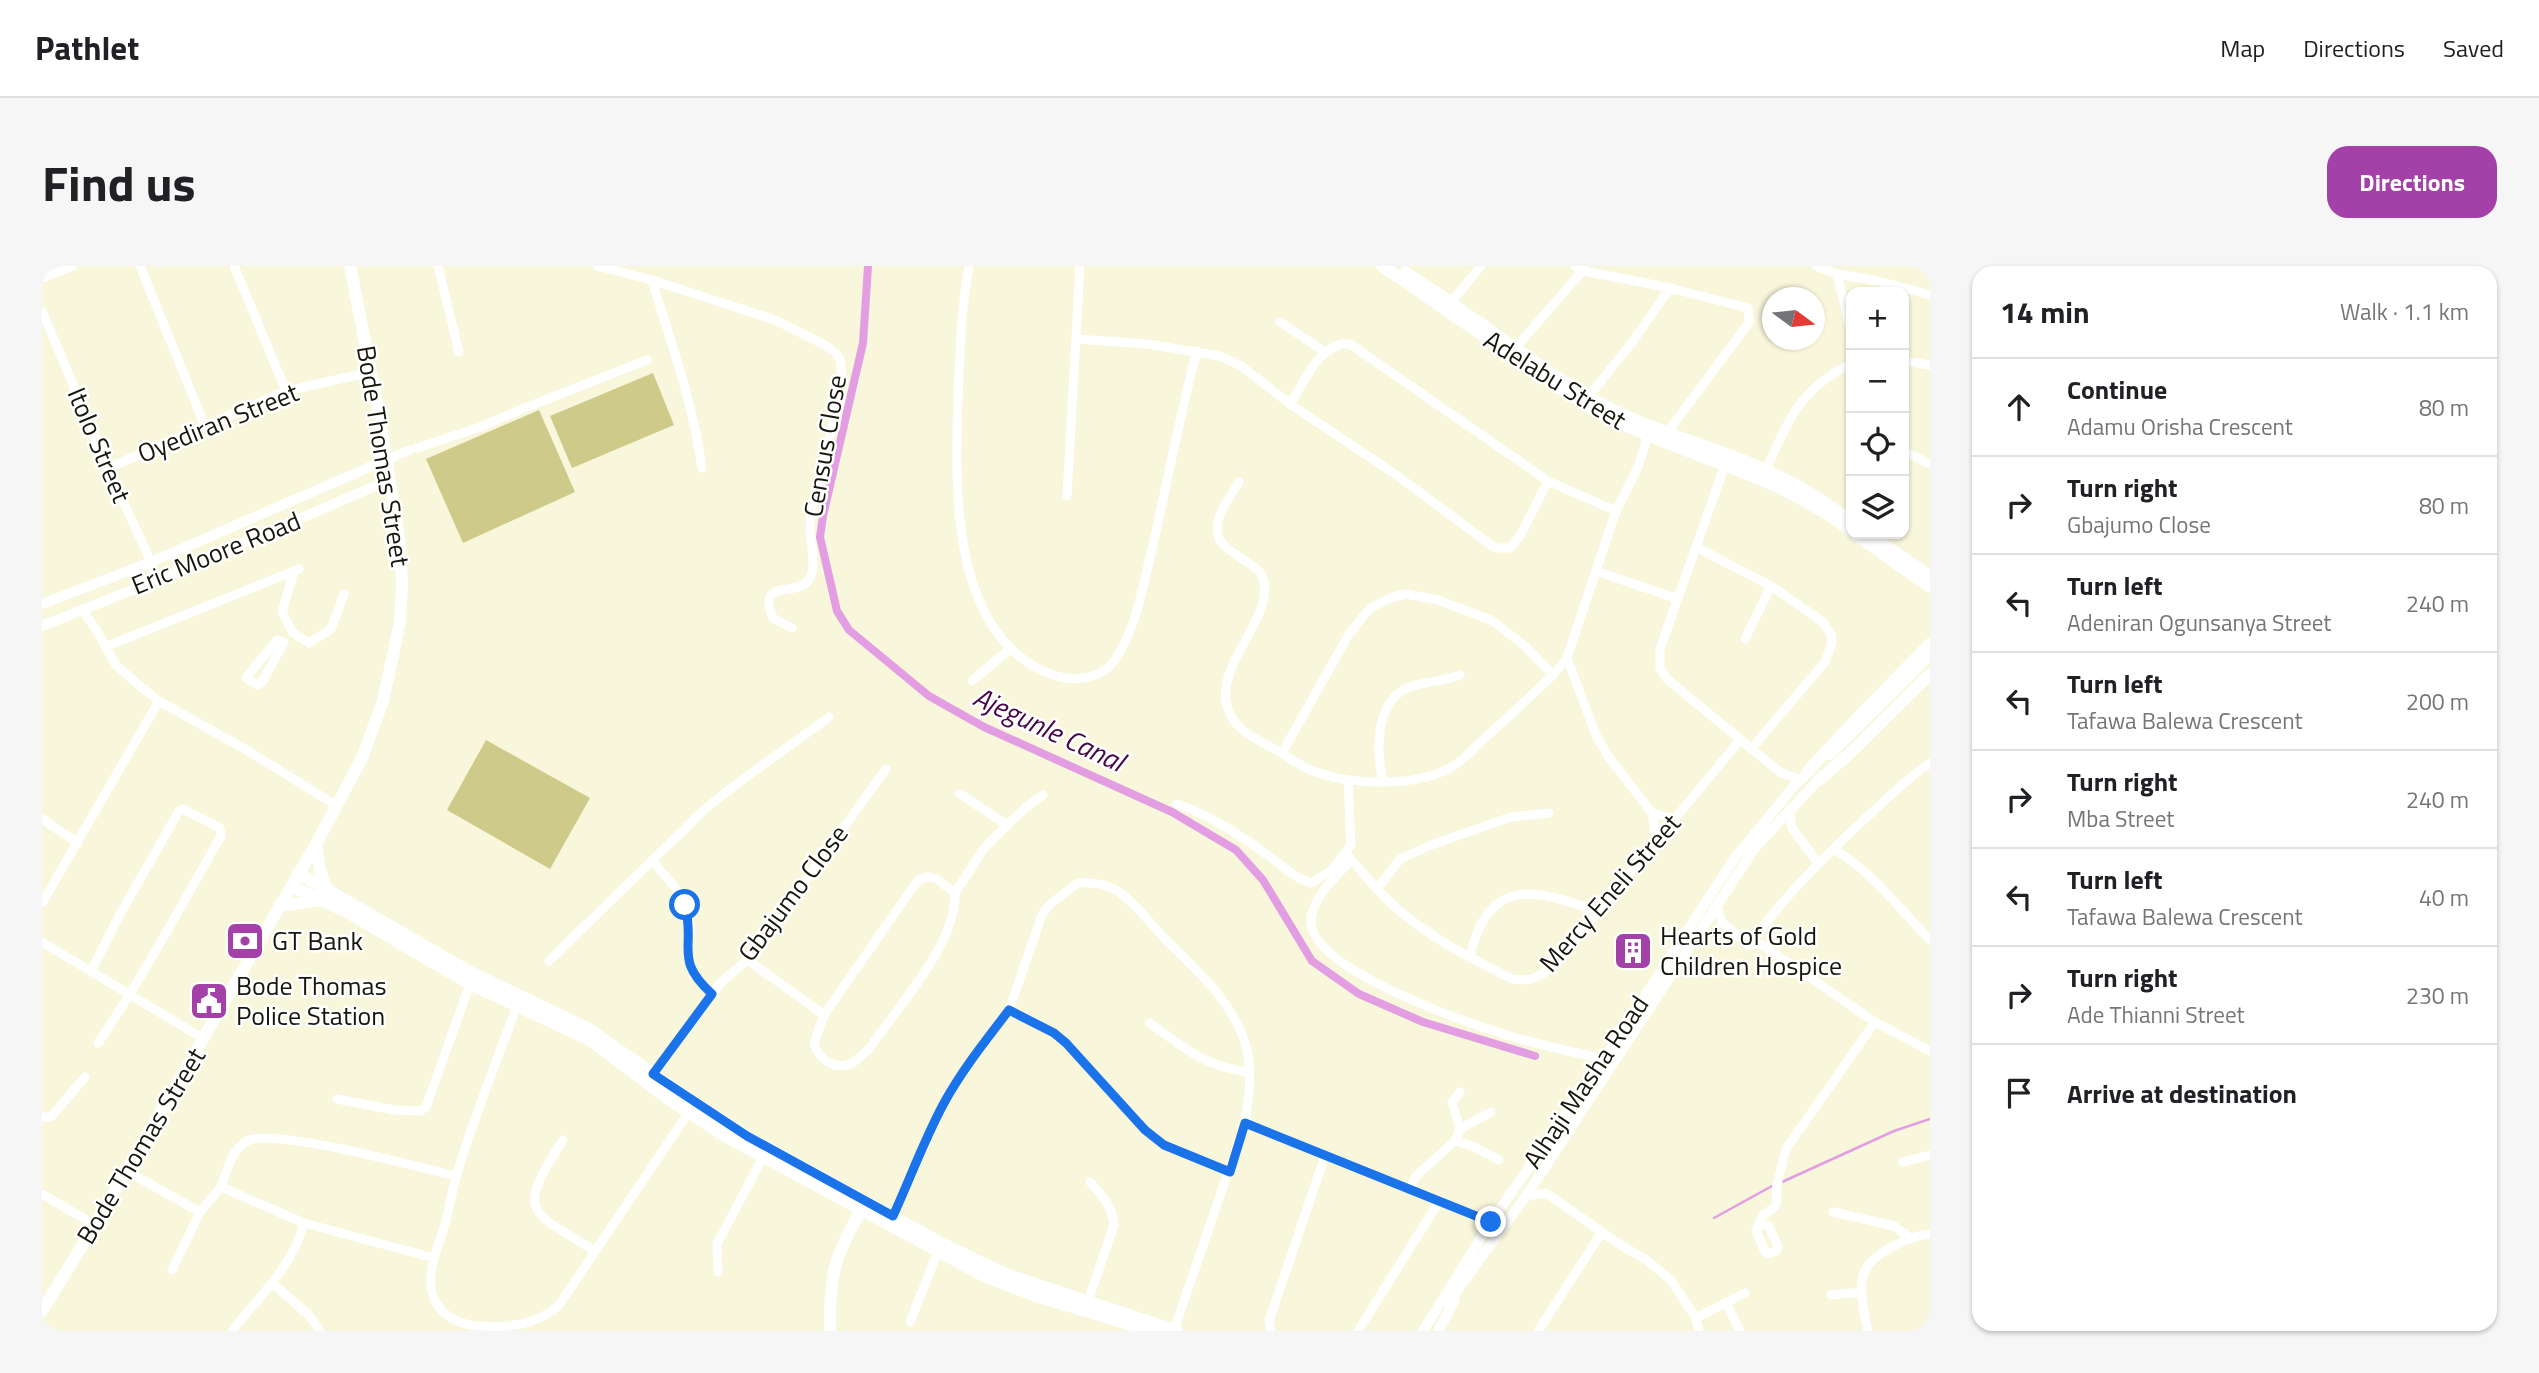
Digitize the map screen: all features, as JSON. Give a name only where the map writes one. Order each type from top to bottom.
[{"type":"main road","name":"Bode Thomas Street","points":[[42,1311],[95,1226],[316,844],[362,758],[383,701],[400,622],[402,571],[371,372],[349,266]]},
{"type":"main road","name":"Adelabu Street","points":[[1382,266],[1449,305]]},
{"type":"main road","name":"Adelabu Street","points":[[1396,266],[1512,351],[1585,399],[1649,432],[1727,460],[1766,470],[1815,496],[1846,518]]},
{"type":"main road","name":"Adelabu Street","points":[[1649,432],[1667,433],[1727,460],[1802,498],[1846,527]]},
{"type":"main road","name":"Adelabu Street","points":[[1863,539],[1930,587]]},
{"type":"main road","points":[[1875,539],[1930,576]]},
{"type":"main road","points":[[1809,777],[1864,711],[1930,644]]},
{"type":"main road","points":[[1809,777],[1857,746],[1930,674]]},
{"type":"main road","points":[[316,844],[325,895]]},
{"type":"main road","points":[[298,873],[325,895],[438,959],[587,1028],[651,1078],[763,1157],[861,1210],[890,1220]]},
{"type":"main road","points":[[291,886],[325,895]]},
{"type":"main road","points":[[279,906],[325,895]]},
{"type":"main road","points":[[438,959],[470,984],[590,1040],[651,1078]]},
{"type":"main road","points":[[692,1107],[747,1136],[998,1283],[1152,1328],[1175,1330]]},
{"type":"main road","points":[[830,1331],[830,1284],[841,1247],[861,1210]]},
{"type":"main road","points":[[939,1247],[1005,1274],[1088,1301],[1152,1328]]},
{"type":"street","points":[[42,278],[73,266]]},
{"type":"street","points":[[140,266],[205,426]]},
{"type":"street","points":[[234,266],[286,391]]},
{"type":"street","points":[[439,266],[459,352]]},
{"type":"street","name":"Census Close","points":[[597,266],[652,280],[775,320],[825,345],[839,359],[842,379],[810,526],[810,580],[803,585],[775,591],[770,596],[773,618],[792,628]]},
{"type":"street","points":[[969,266],[962,308],[957,499],[969,571],[985,613],[996,632],[1011,648],[1036,667],[1058,676],[1077,679],[1097,674],[1112,664],[1127,640],[1144,582],[1179,420],[1197,351]]},
{"type":"street","points":[[1067,496],[1080,266]]},
{"type":"street","points":[[1449,305],[1481,266]]},
{"type":"street","points":[[1816,266],[1837,274],[1878,281],[1930,295]]},
{"type":"street","points":[[1512,351],[1581,268],[1748,308],[1749,322],[1667,433]]},
{"type":"street","points":[[1837,274],[1846,310]]},
{"type":"street","points":[[652,280],[690,402],[702,468]]},
{"type":"street","points":[[1585,399],[1633,341],[1670,288]]},
{"type":"street","name":"Itolo Street","points":[[42,312],[156,579]]},
{"type":"street","points":[[1280,321],[1325,352]]},
{"type":"street","points":[[1076,340],[1147,344],[1197,351],[1220,356],[1241,366],[1290,404],[1410,485],[1495,548],[1510,548],[1520,536],[1548,481]]},
{"type":"street","points":[[1290,404],[1325,352],[1336,344],[1350,344],[1548,481],[1616,511]]},
{"type":"street","points":[[386,460],[478,428],[522,408],[647,360]]},
{"type":"street","points":[[1909,361],[1930,365]]},
{"type":"street","points":[[1766,470],[1798,407],[1818,383],[1846,367]]},
{"type":"street","name":"Oyediran Street","points":[[108,468],[286,391],[371,372]]},
{"type":"street","points":[[1239,482],[1216,526],[1222,544],[1260,572],[1265,600],[1230,670],[1225,686],[1225,700],[1233,720],[1241,731],[1304,767],[1348,780],[1409,780],[1436,775],[1457,764],[1553,675],[1567,658],[1616,511],[1639,467],[1649,432]]},
{"type":"street","points":[[1909,454],[1930,464]]},
{"type":"street","name":"Eric Moore Road","points":[[42,604],[151,562],[386,460]]},
{"type":"street","points":[[1727,460],[1661,649],[1660,668],[1667,679],[1781,773],[1809,777]]},
{"type":"street","name":"Eric Moore Road","points":[[42,626],[389,480]]},
{"type":"street","points":[[1696,547],[1771,586],[1823,622],[1830,634],[1832,643],[1829,654],[1813,677],[1751,748]]},
{"type":"street","points":[[105,647],[297,570],[282,612],[284,642],[262,682],[258,685],[246,678],[277,640],[284,642]]},
{"type":"street","points":[[1596,571],[1678,599]]},
{"type":"street","points":[[1745,639],[1771,586]]},
{"type":"street","points":[[282,612],[293,633],[309,643],[331,629],[344,594]]},
{"type":"street","points":[[1282,753],[1349,634],[1370,608],[1393,597],[1406,594],[1430,598],[1491,620],[1525,646],[1553,675]]},
{"type":"street","points":[[82,609],[116,665],[159,701],[250,752],[337,806]]},
{"type":"street","points":[[972,681],[1011,648]]},
{"type":"street","name":"Alhaji Masha Road","points":[[1875,716],[1930,656]]},
{"type":"street","points":[[1567,658],[1596,735],[1608,756],[1652,813],[1657,842]]},
{"type":"street","name":"Alhaji Masha Road","points":[[1423,1331],[1462,1276],[1526,1196],[1604,1065],[1734,859],[1787,794],[1809,777],[1930,665]]},
{"type":"street","points":[[1383,781],[1377,752],[1387,707],[1393,697],[1415,685],[1460,675]]},
{"type":"street","points":[[42,903],[159,701]]},
{"type":"street","points":[[549,961],[705,810],[829,717]]},
{"type":"street","name":"Mercy Eneli Street","points":[[1348,857],[1377,889],[1416,924],[1437,938],[1513,979],[1535,979],[1558,961],[1740,740]]},
{"type":"street","points":[[1749,945],[1774,910],[1818,863],[1892,794],[1930,763]]},
{"type":"street","name":"Gbajumo Close","points":[[651,1078],[712,994],[733,970],[748,960],[886,769]]},
{"type":"street","points":[[1781,773],[1787,794]]},
{"type":"street","name":"Alhaji Masha Road","points":[[1604,1065],[1754,849],[1789,810],[1809,777]]},
{"type":"street","points":[[1348,780],[1351,845],[1348,857],[1318,899],[1311,923],[1323,947],[1348,967],[1441,1012],[1604,1065]]},
{"type":"street","points":[[960,794],[1007,825]]},
{"type":"street","points":[[955,893],[937,879],[919,879],[824,1015],[814,1043],[818,1056],[845,1066],[869,1049],[938,951],[953,914],[955,893],[985,846],[1043,795]]},
{"type":"street","points":[[1177,804],[1208,816],[1272,858],[1299,880],[1311,883],[1348,857]]},
{"type":"street","points":[[91,971],[179,811],[183,809],[220,828],[221,836],[131,995],[98,1043]]},
{"type":"street","points":[[1789,810],[1792,828],[1818,863]]},
{"type":"street","points":[[1377,889],[1400,859],[1431,845],[1511,817],[1549,813]]},
{"type":"street","points":[[1652,813],[1675,819]]},
{"type":"street","points":[[42,819],[78,844]]},
{"type":"street","points":[[1772,829],[1792,828]]},
{"type":"street","points":[[1834,849],[1855,862],[1930,940]]},
{"type":"street","points":[[653,861],[685,905],[689,927],[688,962],[697,981],[712,994]]},
{"type":"street","points":[[890,1220],[944,1103],[963,1072],[1009,1010],[1042,915],[1055,900],[1078,883],[1101,884],[1118,891],[1218,993],[1234,1018],[1244,1042],[1249,1072],[1245,1123],[1175,1330]]},
{"type":"street","points":[[1311,883],[1318,899]]},
{"type":"street","points":[[1470,956],[1485,916],[1497,904],[1511,897],[1521,894],[1547,895],[1597,911]]},
{"type":"street","points":[[1716,905],[1723,922],[1749,945],[1761,944],[1875,1022],[1930,1051]]},
{"type":"street","points":[[1704,923],[1723,922]]},
{"type":"street","points":[[42,942],[204,1039]]},
{"type":"street","points":[[748,960],[824,1015]]},
{"type":"street","points":[[337,1099],[394,1110],[420,1111],[426,1107],[470,984]]},
{"type":"street","points":[[517,1006],[457,1176],[434,1258],[432,1295],[438,1306],[457,1323],[505,1326],[528,1324],[559,1305],[692,1107]]},
{"type":"street","points":[[1009,1010],[1054,1033],[1066,1043],[1145,1130],[1164,1145],[1230,1172]]},
{"type":"street","points":[[1760,1225],[1763,1215],[1774,1207],[1786,1149],[1875,1022]]},
{"type":"street","points":[[1150,1023],[1204,1061],[1219,1067],[1249,1072]]},
{"type":"street","points":[[42,1117],[51,1117],[85,1077]]},
{"type":"street","points":[[1460,1092],[1451,1101],[1460,1129]]},
{"type":"street","name":"Alhaji Masha Road","points":[[1429,1331],[1491,1222],[1583,1100]]},
{"type":"street","points":[[1410,1188],[1416,1176],[1455,1141],[1460,1129],[1491,1112]]},
{"type":"street","points":[[1245,1123],[1491,1222]]},
{"type":"street","points":[[172,1270],[200,1212],[221,1187],[237,1149],[250,1139],[264,1136],[326,1146],[457,1176]]},
{"type":"street","points":[[563,1140],[536,1185],[533,1195],[537,1212],[551,1226],[595,1251]]},
{"type":"street","points":[[1455,1141],[1472,1146],[1499,1160]]},
{"type":"street","points":[[1903,1162],[1930,1155]]},
{"type":"street","points":[[1271,1331],[1269,1321],[1325,1156]]},
{"type":"street","points":[[718,1272],[718,1244],[763,1157]]},
{"type":"street","points":[[125,1170],[200,1212]]},
{"type":"street","points":[[1540,1174],[1546,1193],[1645,1259],[1670,1279],[1696,1318],[1699,1331]]},
{"type":"street","points":[[1088,1301],[1114,1225],[1112,1212],[1105,1198],[1090,1182]]},
{"type":"street","points":[[221,1187],[304,1223],[434,1258]]},
{"type":"street","points":[[1526,1196],[1546,1193]]},
{"type":"street","points":[[42,1195],[95,1226]]},
{"type":"street","points":[[1358,1331],[1440,1200]]},
{"type":"street","points":[[1833,1212],[1894,1226],[1910,1238]]},
{"type":"street","points":[[232,1331],[294,1252],[304,1223]]},
{"type":"street","points":[[1538,1331],[1602,1232]]},
{"type":"street","points":[[1868,1331],[1862,1292],[1863,1276],[1871,1263],[1910,1238],[1930,1234]]},
{"type":"street","points":[[910,1322],[939,1247]]},
{"type":"street","points":[[1415,1331],[1441,1293],[1462,1276]]},
{"type":"street","points":[[1438,1331],[1462,1276]]},
{"type":"street","points":[[272,1283],[309,1315],[320,1331]]},
{"type":"street","points":[[1834,1291],[1862,1292]]},
{"type":"street","points":[[1696,1318],[1745,1293]]},
{"type":"street","points":[[1726,1303],[1740,1331]]},
{"type":"shaded area","points":[[653,373],[674,425],[572,468],[550,416]]},
{"type":"shaded area","points":[[539,410],[575,492],[463,543],[426,459]]},
{"type":"shaded area","points":[[486,740],[590,798],[550,869],[447,810]]},
{"type":"waterway","name":"Ajegunle Canal","points":[[868,266],[863,343],[820,537],[837,611],[849,630],[929,696],[984,727],[1172,812],[1236,850],[1263,880],[1312,961],[1359,994],[1423,1022],[1535,1056]]},
{"type":"waterway","points":[[1782,1182],[1894,1131],[1930,1119]]},
{"type":"waterway","points":[[1714,1218],[1772,1186]]},
{"type":"place","name":"GT Bank","points":[[245,941]]},
{"type":"place","name":"Hearts of Gold Children Hospice","points":[[1633,951]]},
{"type":"place","name":"Bode Thomas Police Station","points":[[209,1001]]},
{"type":"route","points":[[685,905],[689,927],[688,962],[697,981],[712,994],[653,1074],[747,1136],[893,1216],[944,1103],[963,1072],[1009,1010],[1037,1023],[1066,1043],[1145,1130],[1176,1151],[1230,1172],[1245,1123],[1491,1222]]}]
